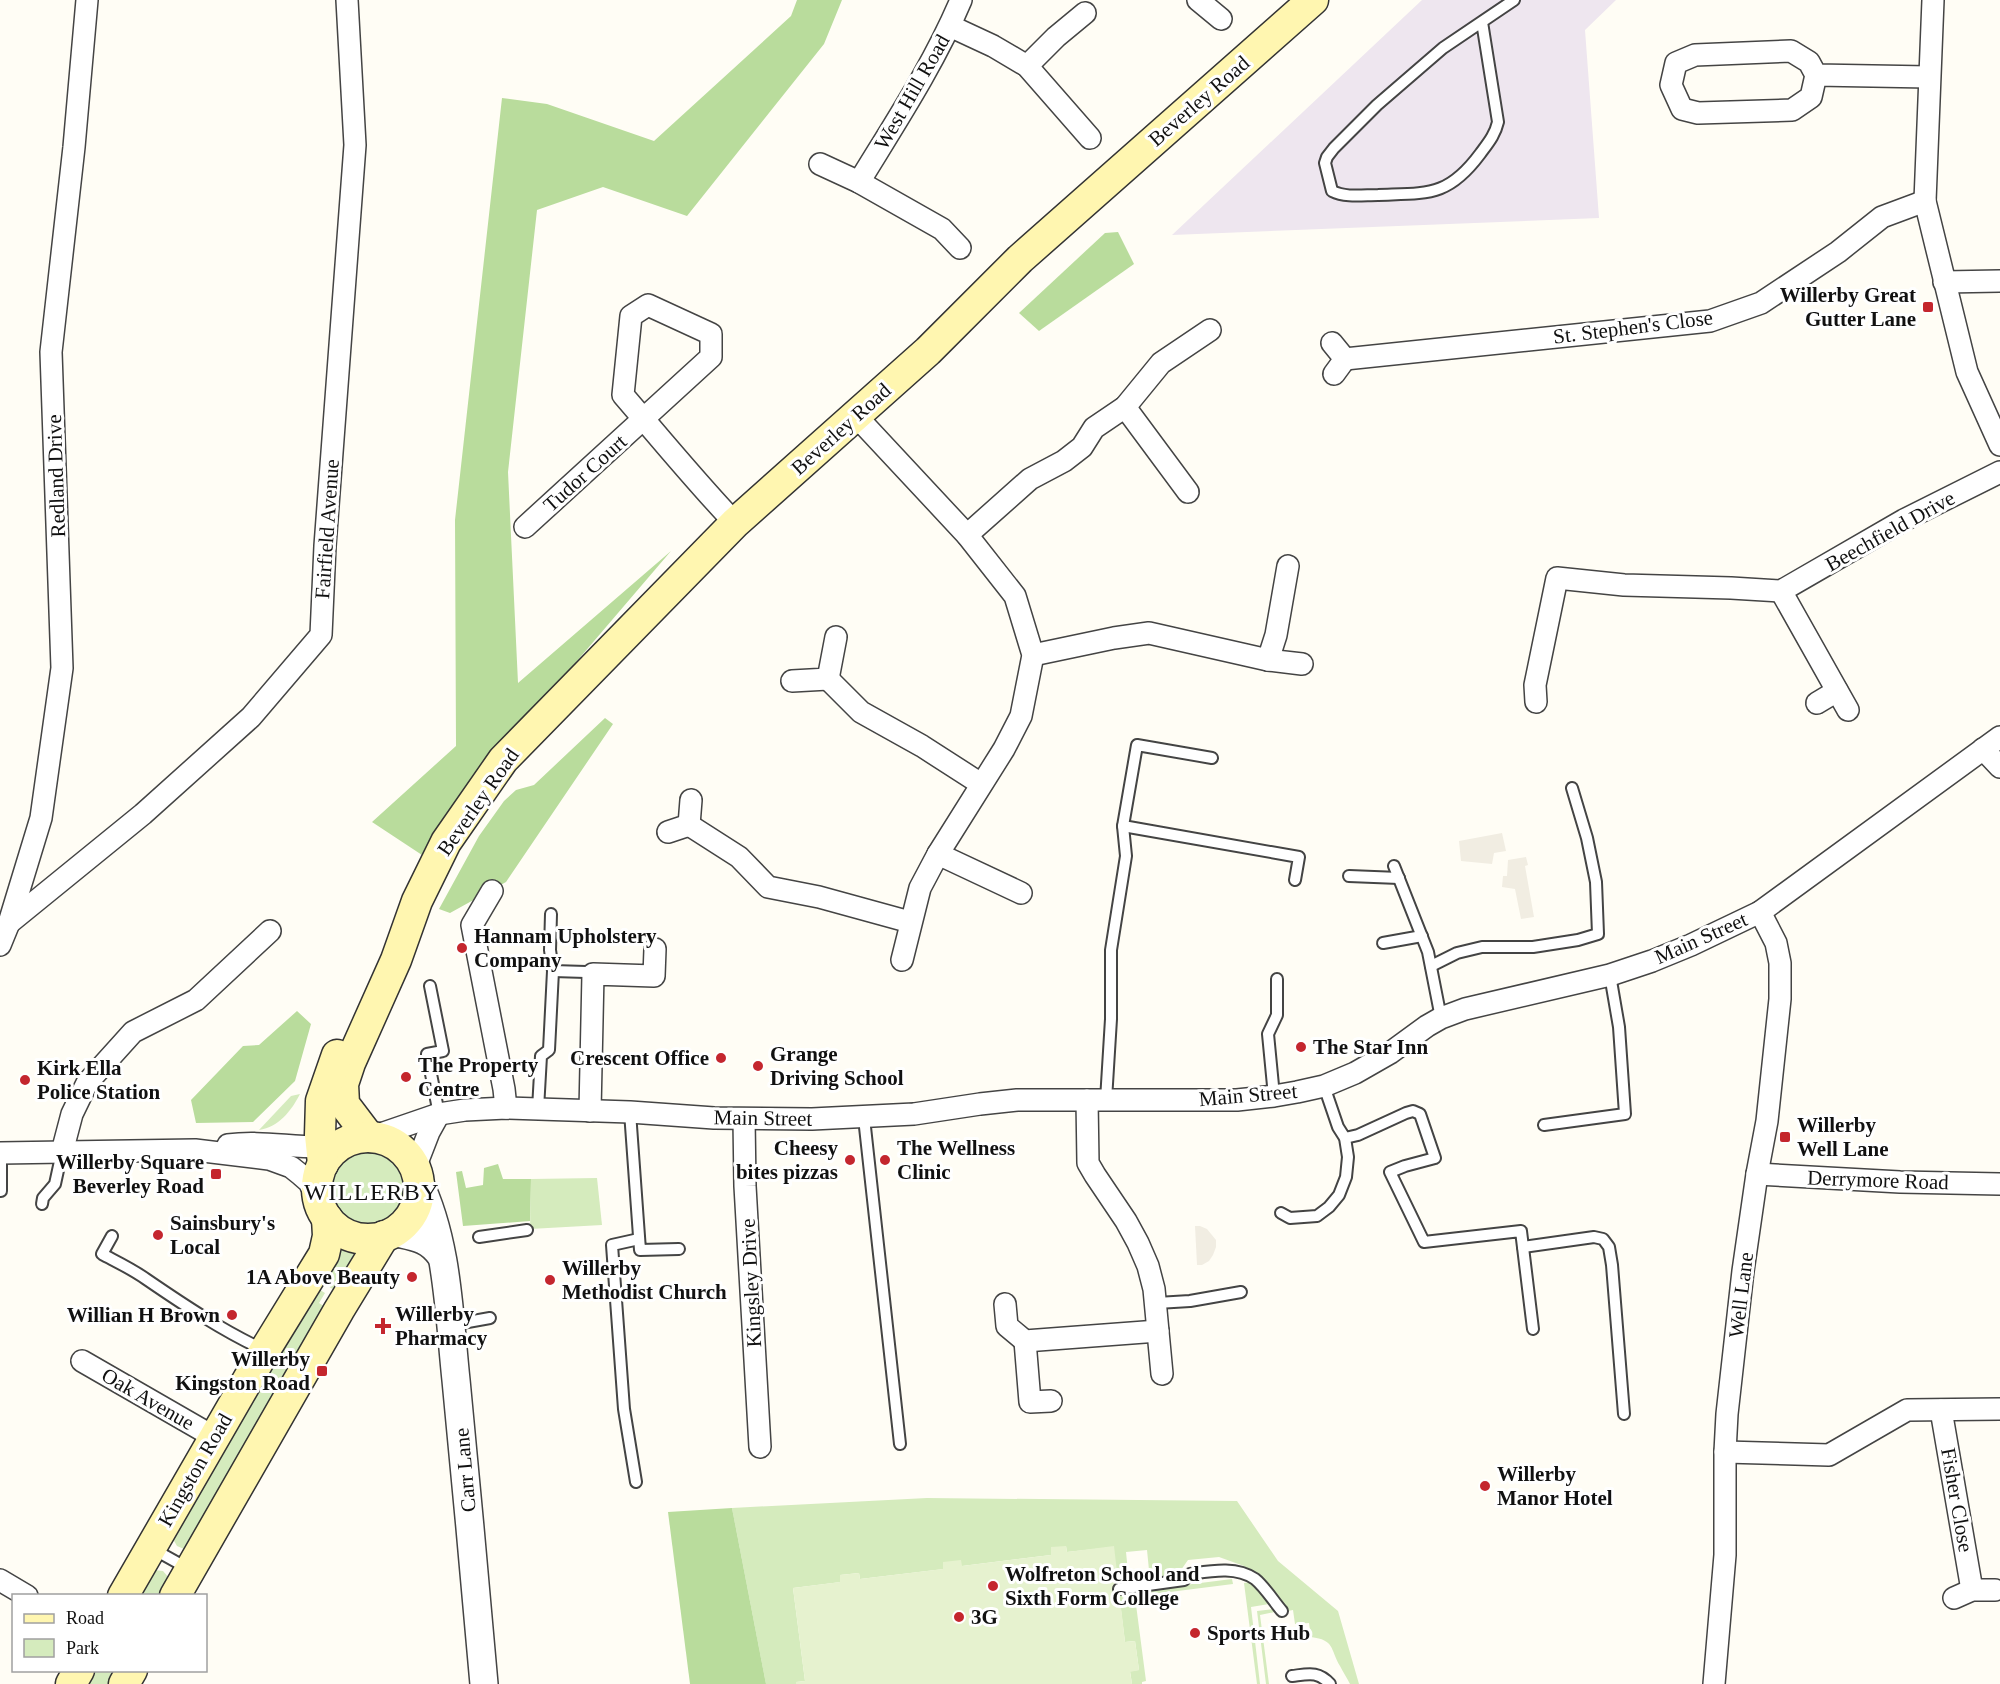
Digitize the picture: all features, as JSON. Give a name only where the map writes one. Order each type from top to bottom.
[{"type":"main road","name":"Beverley Road","points":[[327,1153],[321,1101],[346,1033],[392,941],[417,901],[446,842],[503,760],[735,523],[928,351],[1020,259],[1313,0]]},
{"type":"main road","name":"Beverley Road","points":[[370,1137],[345,1104],[344,1084],[350,1063],[396,960],[417,901]]},
{"type":"main road","points":[[176,1594],[339,1310],[388,1234],[408,1219],[417,1201],[417,1174],[408,1156],[398,1146],[370,1137],[349,1140],[327,1153],[317,1188],[323,1209],[343,1232],[353,1236],[373,1238],[388,1234]]},
{"type":"main road","name":"Kingston Road","points":[[124,1594],[265,1350],[324,1254],[328,1236],[323,1209]]},
{"type":"street","name":"Redland Drive","points":[[0,945],[9,923],[41,818],[62,669],[51,352],[74,147],[87,0]]},
{"type":"street","name":"Fairfield Avenue","points":[[9,923],[143,814],[251,717],[321,635],[325,546],[355,146],[347,0]]},
{"type":"street","name":"West Hill Road","points":[[859,182],[910,99],[950,26],[961,0]]},
{"type":"street","points":[[1198,0],[1221,20]]},
{"type":"street","points":[[1933,0],[1925,201],[1967,372],[2000,444]]},
{"type":"street","points":[[1027,66],[1056,37],[1085,13]]},
{"type":"street","points":[[950,26],[993,46],[1027,66],[1090,138]]},
{"type":"street","points":[[1791,51],[1809,62],[1816,75],[1810,97],[1792,110],[1698,113],[1682,109],[1671,85],[1676,63],[1695,55],[1791,51]]},
{"type":"street","points":[[1816,75],[1929,77]]},
{"type":"street","points":[[820,164],[859,182],[942,229],[960,248]]},
{"type":"street","name":"St. Stephen's Close","points":[[1337,359],[1710,321],[1761,303],[1838,252],[1882,217],[1925,201]]},
{"type":"street","points":[[1944,282],[2000,281]]},
{"type":"street","name":"Tudor Court","points":[[525,527],[644,419],[711,357],[711,334],[648,305],[631,316],[623,395],[644,419],[735,523]]},
{"type":"street","points":[[967,535],[1030,479],[1064,461],[1082,447],[1094,428],[1125,407],[1161,363],[1210,330]]},
{"type":"street","points":[[1125,407],[1188,492]]},
{"type":"street","points":[[856,416],[967,535],[1015,596],[1033,655],[1021,716],[1004,749],[938,854],[920,888],[902,960]]},
{"type":"street","name":"Beechfield Drive","points":[[1781,591],[1904,520],[2000,472]]},
{"type":"street","points":[[1268,660],[1276,635],[1288,566]]},
{"type":"street","points":[[1530,691],[1554,573],[1623,585],[1781,591],[1848,710]]},
{"type":"street","points":[[1033,655],[1149,633],[1268,660],[1302,664]]},
{"type":"street","points":[[828,679],[836,637]]},
{"type":"street","points":[[792,681],[828,679],[861,712],[922,746],[981,784]]},
{"type":"street","points":[[1816,703],[1837,691]]},
{"type":"street","points":[[1991,743],[2000,767]]},
{"type":"street","name":"Main Street","points":[[370,1137],[439,1114],[465,1110],[538,1109],[744,1119],[864,1118],[914,1114],[1017,1100],[1201,1100],[1275,1096],[1324,1086],[1355,1073],[1441,1018],[1465,1009],[1610,975],[1691,945],[1760,912],[1991,743]]},
{"type":"street","points":[[689,825],[691,800]]},
{"type":"street","points":[[689,825],[739,857],[768,887],[819,897],[910,922]]},
{"type":"street","points":[[668,832],[689,825]]},
{"type":"street","points":[[938,854],[1021,893]]},
{"type":"street","points":[[492,891],[472,925],[506,1108]]},
{"type":"street","name":"Well Lane","points":[[1714,1684],[1725,1555],[1727,1414],[1757,1174],[1767,1121],[1780,999],[1780,963],[1776,944],[1760,912]]},
{"type":"street","points":[[62,1152],[72,1114],[87,1083],[133,1032],[196,1000],[270,931]]},
{"type":"street","points":[[590,1111],[593,974],[654,976],[655,949]]},
{"type":"street","points":[[1097,1100],[1088,1163],[1126,1221],[1148,1266],[1157,1304],[1162,1374]]},
{"type":"street","name":"Beverley Road","points":[[276,1144],[297,1139],[306,1132],[321,1101]]},
{"type":"street","points":[[417,1174],[429,1132],[439,1114]]},
{"type":"street","name":"Kingsley Drive","points":[[744,1119],[745,1198],[760,1448]]},
{"type":"street","name":"Beverley Road","points":[[195,1150],[246,1142],[276,1144],[327,1153]]},
{"type":"street","name":"Beverley Road","points":[[1,1153],[195,1150],[269,1159],[291,1167],[309,1182],[323,1209]]},
{"type":"street","name":"Carr Lane","points":[[417,1174],[429,1203],[441,1256],[450,1325],[483,1684]]},
{"type":"street","name":"Derrymore Road","points":[[1757,1174],[1900,1182],[2000,1184]]},
{"type":"street","points":[[388,1234],[424,1240],[434,1245],[441,1256]]},
{"type":"street","points":[[1005,1304],[1007,1326],[1025,1341],[1158,1331]]},
{"type":"street","points":[[1025,1341],[1030,1402],[1051,1401]]},
{"type":"street","name":"Oak Avenue","points":[[82,1361],[214,1437]]},
{"type":"street","points":[[1725,1452],[1829,1455],[1906,1410],[2000,1409]]},
{"type":"street","name":"Fisher Close","points":[[1941,1410],[1963,1594],[1995,1590]]},
{"type":"street","points":[[0,1580],[24,1594]]},
{"type":"lane","points":[[1482,22],[1497,122],[1495,134],[1477,159],[1457,180],[1442,189],[1420,194],[1346,196],[1332,191],[1325,164],[1334,148],[1377,105],[1440,50],[1514,0]]},
{"type":"lane","points":[[1097,1100],[1111,1019],[1111,950],[1126,856],[1123,826],[1137,745],[1212,759]]},
{"type":"lane","points":[[1431,966],[1457,953],[1482,947],[1533,947],[1578,940],[1598,934],[1596,882],[1587,838],[1572,788]]},
{"type":"lane","points":[[1123,826],[1299,857],[1295,880]]},
{"type":"lane","points":[[1395,866],[1428,952],[1441,1018]]},
{"type":"lane","points":[[1349,876],[1399,878]]},
{"type":"lane","points":[[538,1109],[541,1056],[549,1050],[553,970],[550,950],[551,914]]},
{"type":"lane","points":[[1383,943],[1422,936]]},
{"type":"lane","points":[[553,970],[586,972]]},
{"type":"lane","points":[[1544,1125],[1625,1114],[1619,1028],[1610,975]]},
{"type":"lane","points":[[1275,1096],[1268,1034],[1277,1015],[1277,979]]},
{"type":"lane","points":[[430,986],[443,1051],[427,1054],[439,1114]]},
{"type":"lane","points":[[1281,1212],[1290,1218],[1317,1216],[1339,1195],[1346,1177],[1348,1156],[1345,1138],[1338,1127],[1324,1086]]},
{"type":"lane","points":[[1345,1138],[1358,1135],[1406,1113],[1413,1111],[1420,1114],[1435,1158],[1390,1172],[1424,1242],[1521,1231],[1533,1329]]},
{"type":"lane","points":[[630,1112],[640,1250],[679,1249]]},
{"type":"lane","points":[[864,1118],[900,1444]]},
{"type":"lane","points":[[42,1204],[43,1198],[55,1184],[62,1152]]},
{"type":"lane","points":[[1,1153],[1,1191]]},
{"type":"lane","points":[[479,1237],[527,1230]]},
{"type":"lane","points":[[111,1236],[102,1254],[145,1278],[165,1294],[248,1343],[265,1350]]},
{"type":"lane","points":[[1523,1247],[1594,1236],[1603,1239],[1609,1247],[1624,1413]]},
{"type":"lane","points":[[636,1482],[624,1409],[612,1245],[639,1239]]},
{"type":"lane","points":[[1157,1304],[1240,1292]]},
{"type":"lane","points":[[450,1325],[490,1318]]},
{"type":"lane","points":[[151,1547],[189,1569]]},
{"type":"lane","points":[[1119,1589],[1184,1580],[1190,1574],[1223,1570],[1255,1579],[1282,1611]]},
{"type":"lane","points":[[1292,1676],[1315,1674],[1323,1677],[1330,1684]]},
{"type":"shaded area","points":[[1422,0],[1616,0],[1585,30],[1599,218],[1172,235]]},
{"type":"shaded area","points":[[1502,833],[1506,851],[1494,853],[1492,864],[1461,861],[1459,841]]},
{"type":"shaded area","points":[[1526,857],[1528,865],[1525,866],[1534,917],[1521,919],[1515,889],[1502,887],[1503,876],[1507,876],[1508,860]]},
{"type":"shaded area","points":[[1195,1226],[1207,1229],[1216,1240],[1213,1255],[1202,1265],[1197,1265]]},
{"type":"green space","points":[[797,0],[842,0],[824,44],[687,216],[603,187],[537,210],[508,472],[518,683],[671,551],[512,737],[422,855],[372,822],[456,746],[455,520],[502,98],[547,104],[654,141],[791,16]]},
{"type":"green space","points":[[1118,232],[1134,264],[1039,331],[1019,313],[1105,233]]},
{"type":"green space","points":[[605,718],[613,724],[506,882],[450,913],[439,909],[479,836],[504,801],[516,790],[534,785]]},
{"type":"green space","points":[[297,1011],[311,1024],[295,1081],[253,1122],[196,1123],[191,1100],[243,1046],[259,1045]]},
{"type":"green space","points":[[300,1094],[284,1117],[273,1126],[259,1130],[291,1096]]},
{"type":"green space","points":[[366,1147],[381,1150],[394,1159],[403,1172],[406,1187],[403,1202],[394,1215],[381,1224],[366,1227],[351,1224],[338,1215],[329,1202],[326,1187],[329,1172],[338,1159],[351,1150]]},
{"type":"green space","points":[[498,1164],[503,1179],[531,1179],[530,1221],[463,1226],[456,1172],[462,1171],[466,1188],[483,1185],[484,1168]]},
{"type":"green space","points":[[597,1178],[602,1225],[530,1229],[531,1179]]},
{"type":"green space","points":[[342,1246],[360,1253],[334,1290],[319,1280],[338,1248]]},
{"type":"green space","points":[[315,1287],[325,1293],[319,1303],[330,1310],[189,1548],[184,1549],[177,1546],[173,1539]]},
{"type":"green space","points":[[927,1498],[1237,1501],[1278,1561],[1338,1611],[1359,1684],[1350,1684],[1328,1643],[1311,1637],[1309,1623],[1295,1624],[1293,1610],[1288,1611],[1257,1575],[1244,1566],[1219,1557],[1188,1560],[1176,1577],[1150,1580],[1147,1550],[1126,1552],[1129,1582],[1118,1584],[1113,1547],[1067,1552],[1066,1546],[1051,1555],[962,1566],[943,1563],[944,1569],[860,1579],[859,1573],[840,1575],[841,1582],[793,1588],[805,1681],[796,1682],[796,1684],[766,1684],[732,1508]]},
{"type":"green space","points":[[732,1508],[766,1684],[690,1684],[668,1512]]},
{"type":"green space","name":"3G","points":[[1066,1546],[1067,1552],[1114,1546],[1125,1642],[1135,1641],[1139,1670],[1130,1672],[1132,1684],[796,1684],[796,1682],[805,1681],[793,1588],[840,1582],[840,1575],[859,1573],[860,1579],[943,1569],[943,1562],[961,1560],[962,1566],[1051,1555],[1051,1547]]},
{"type":"green space","points":[[154,1570],[163,1571],[169,1578],[163,1594],[137,1594]]},
{"type":"green space","points":[[1232,1579],[1233,1584],[1146,1595],[1145,1590]]},
{"type":"green space","points":[[1251,1582],[1269,1604],[1251,1607],[1260,1684],[1257,1684],[1244,1583]]},
{"type":"green space","points":[[1137,1591],[1138,1596],[1135,1597],[1146,1681],[1142,1684],[1132,1684],[1130,1671],[1139,1670],[1135,1641],[1125,1642],[1119,1594]]},
{"type":"green space","points":[[1274,1609],[1275,1612],[1260,1615],[1269,1684],[1266,1684],[1257,1611]]},
{"type":"green space","points":[[91,1672],[119,1672],[112,1684],[84,1684]]},
{"type":"place","name":"Willerby Great Gutter Lane","points":[[1928,307]]},
{"type":"place","name":"Hannam Upholstery Company","points":[[462,948]]},
{"type":"place","name":"The Star Inn","points":[[1301,1047]]},
{"type":"place","name":"Crescent Office","points":[[721,1058]]},
{"type":"place","name":"Grange Driving School","points":[[758,1066]]},
{"type":"place","name":"The Property Centre","points":[[406,1077]]},
{"type":"place","name":"Kirk Ella Police Station","points":[[25,1080]]},
{"type":"place","name":"Willerby Well Lane","points":[[1785,1137]]},
{"type":"place","name":"Cheesy bites pizzas","points":[[850,1160]]},
{"type":"place","name":"The Wellness Clinic","points":[[885,1160]]},
{"type":"place","name":"Willerby Square Beverley Road","points":[[216,1174]]},
{"type":"place","name":"Sainsbury's Local","points":[[158,1235]]},
{"type":"place","name":"1A Above Beauty","points":[[412,1277]]},
{"type":"place","name":"Willerby Methodist Church","points":[[550,1280]]},
{"type":"place","name":"Willian H Brown","points":[[232,1315]]},
{"type":"place","name":"Willerby Pharmacy","points":[[383,1326]]},
{"type":"place","name":"Willerby Kingston Road","points":[[322,1371]]},
{"type":"place","name":"Willerby Manor Hotel","points":[[1485,1486]]},
{"type":"place","name":"Wolfreton School and Sixth Form College","points":[[993,1586]]},
{"type":"place","name":"3G","points":[[959,1617]]},
{"type":"place","name":"Sports Hub","points":[[1195,1633]]},
{"type":"district","name":"WILLERBY","points":[[372,1192]]}]
